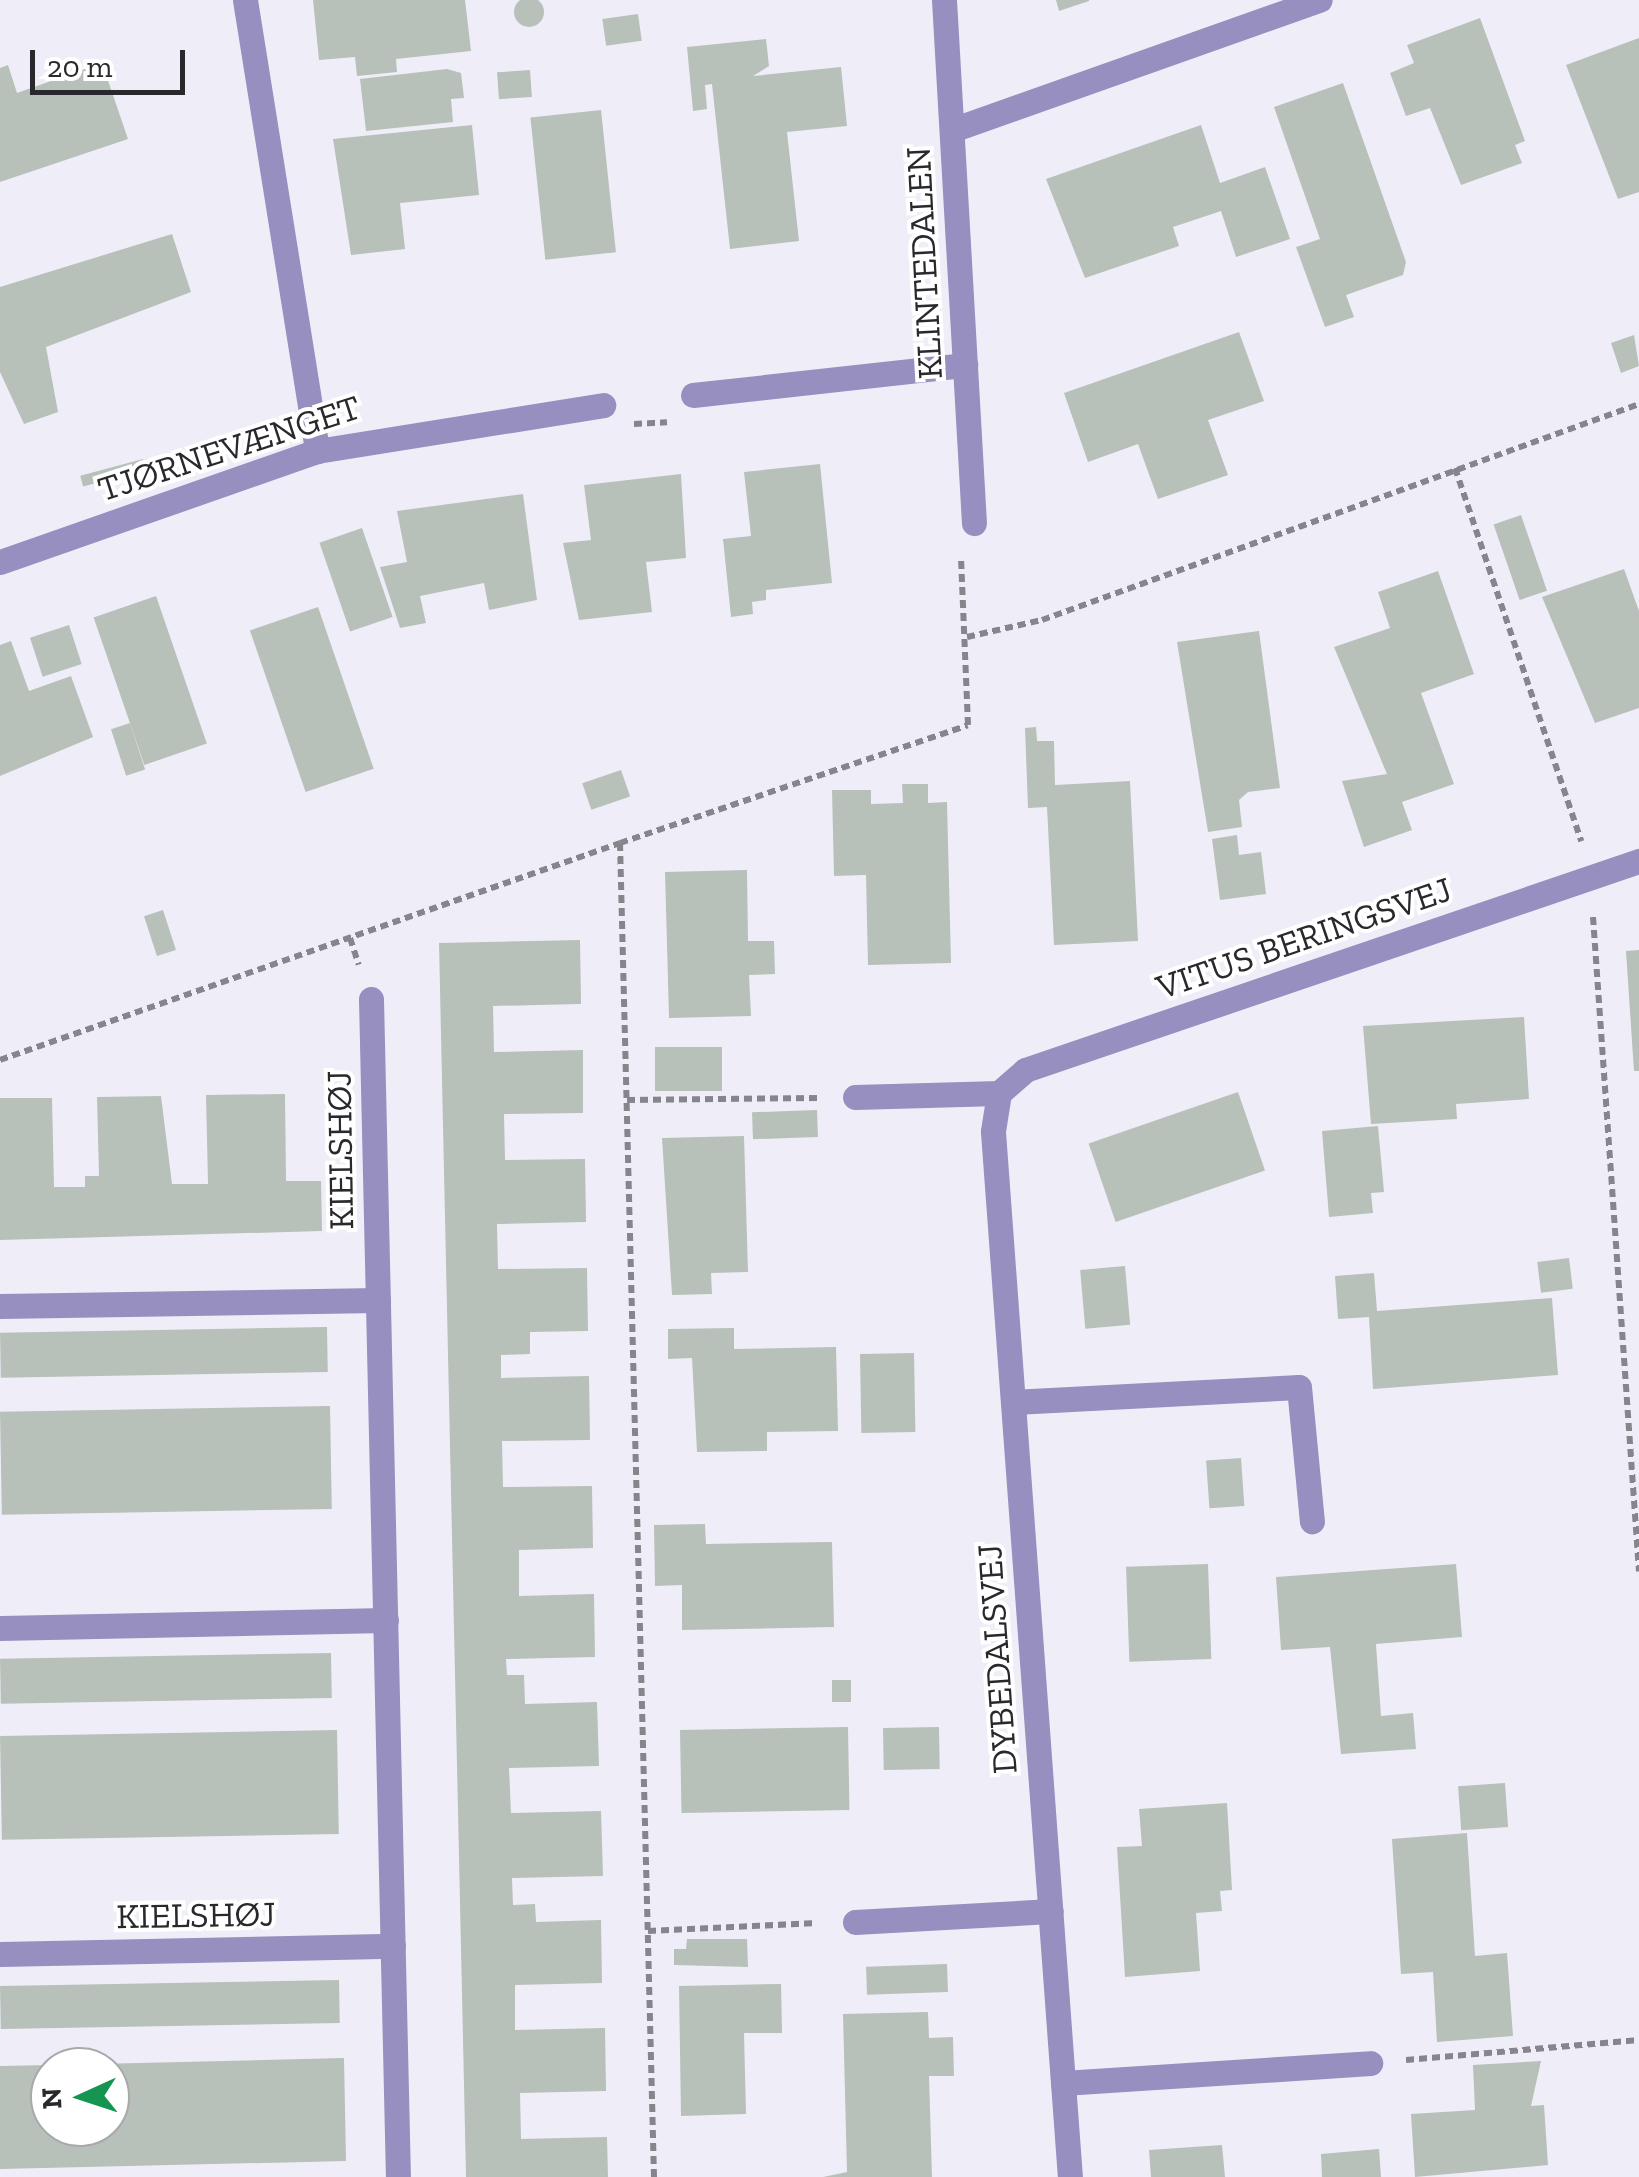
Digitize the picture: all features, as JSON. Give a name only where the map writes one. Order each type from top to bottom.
[{"type":"street","points":[[245,0],[317,451]]},
{"type":"street","name":"KLINTEDALEN","points":[[944,0],[974,523]]},
{"type":"street","points":[[952,130],[1320,0]]},
{"type":"street","points":[[693,395],[964,365]]},
{"type":"street","name":"TJØRNEVÆNGET","points":[[0,562],[317,451],[603,405]]},
{"type":"street","name":"VITUS BERINGSVEJ","points":[[999,1093],[1025,1070],[1639,861]]},
{"type":"street","name":"KIELSHØJ","points":[[371,999],[398,2177]]},
{"type":"street","points":[[855,1098],[999,1093]]},
{"type":"street","name":"DYBEDALSVEJ","points":[[999,1093],[992,1132],[1070,2177]]},
{"type":"street","points":[[0,1306],[378,1300]]},
{"type":"street","points":[[1013,1402],[1299,1386],[1312,1521]]},
{"type":"street","points":[[0,1628],[386,1620]]},
{"type":"street","points":[[856,1922],[1051,1912]]},
{"type":"street","name":"KIELSHØJ","points":[[0,1954],[393,1946]]},
{"type":"street","points":[[1063,2083],[1370,2063]]},
{"type":"path","points":[[603,405],[611,426],[678,421],[693,395]]},
{"type":"path","points":[[966,637],[1042,620],[1639,404]]},
{"type":"path","points":[[1455,468],[1591,878],[1639,1571]]},
{"type":"path","points":[[0,1060],[968,724],[960,549],[974,523]]},
{"type":"path","points":[[620,843],[654,2177]]},
{"type":"path","points":[[627,1100],[855,1098]]},
{"type":"path","points":[[648,1931],[856,1922]]},
{"type":"path","points":[[1370,2063],[1639,2040]]},
{"type":"building","points":[[529,-3],[540,1],[544,12],[540,23],[529,27],[518,23],[514,12],[518,1]]},
{"type":"building","points":[[313,0],[465,0],[471,51],[396,59],[397,72],[357,76],[355,57],[319,60]]},
{"type":"building","points":[[1056,0],[1089,0],[1089,1],[1059,11]]},
{"type":"building","points":[[638,14],[642,41],[606,46],[602,19]]},
{"type":"building","points":[[1480,18],[1525,141],[1515,145],[1522,163],[1461,185],[1430,108],[1406,116],[1390,73],[1414,63],[1407,45]]},
{"type":"building","points":[[1639,38],[1639,192],[1618,199],[1566,65]]},
{"type":"building","points":[[766,39],[769,66],[753,76],[841,67],[847,126],[787,132],[799,241],[730,249],[712,84],[705,85],[707,109],[693,111],[687,47]]},
{"type":"building","points":[[102,63],[128,139],[0,182],[0,68],[8,65],[17,93]]},
{"type":"building","points":[[447,69],[461,73],[464,98],[451,99],[453,122],[366,131],[360,79]]},
{"type":"building","points":[[530,70],[532,97],[499,99],[497,72]]},
{"type":"building","points":[[1343,83],[1406,262],[1403,275],[1346,295],[1354,317],[1325,327],[1296,247],[1320,239],[1274,107]]},
{"type":"building","points":[[601,110],[616,252],[545,260],[530,117]]},
{"type":"building","points":[[472,125],[479,195],[400,203],[405,249],[351,255],[333,139]]},
{"type":"building","points":[[1201,125],[1220,183],[1265,167],[1290,239],[1236,257],[1221,211],[1173,227],[1179,246],[1085,278],[1046,179]]},
{"type":"building","points":[[172,234],[191,292],[46,347],[58,412],[24,424],[0,372],[0,287]]},
{"type":"building","points":[[1239,332],[1264,401],[1208,420],[1228,475],[1158,499],[1138,444],[1088,462],[1064,393]]},
{"type":"building","points":[[1634,335],[1639,366],[1621,373],[1611,343]]},
{"type":"building","points":[[143,459],[146,470],[83,486],[80,476]]},
{"type":"building","points":[[820,464],[832,583],[766,590],[766,600],[752,602],[753,614],[731,617],[723,539],[751,536],[744,472]]},
{"type":"building","points":[[681,474],[686,558],[646,562],[652,612],[579,620],[563,543],[591,540],[584,485]]},
{"type":"building","points":[[523,494],[537,600],[489,610],[484,583],[420,596],[426,623],[400,628],[380,567],[407,562],[397,511]]},
{"type":"building","points":[[1521,515],[1547,591],[1520,600],[1494,524]]},
{"type":"building","points":[[362,528],[393,617],[350,632],[319,543]]},
{"type":"building","points":[[1624,569],[1639,611],[1639,708],[1595,723],[1542,597]]},
{"type":"building","points":[[1438,571],[1474,674],[1421,693],[1454,784],[1402,802],[1412,830],[1364,847],[1342,781],[1387,774],[1334,647],[1390,628],[1378,592]]},
{"type":"building","points":[[156,596],[207,744],[144,765],[94,617]]},
{"type":"building","points":[[318,607],[374,769],[306,792],[250,630]]},
{"type":"building","points":[[69,625],[82,664],[43,677],[30,638]]},
{"type":"building","points":[[1259,631],[1280,788],[1248,792],[1239,800],[1242,827],[1208,832],[1177,642]]},
{"type":"building","points":[[11,641],[29,691],[71,676],[93,737],[0,776],[0,645]]},
{"type":"building","points":[[130,723],[145,770],[126,776],[111,729]]},
{"type":"building","points":[[1036,727],[1037,741],[1054,741],[1055,785],[1130,781],[1138,941],[1054,945],[1047,807],[1028,808],[1025,728]]},
{"type":"building","points":[[621,770],[630,796],[591,810],[582,783]]},
{"type":"building","points":[[902,784],[928,784],[928,803],[947,802],[951,963],[868,965],[866,875],[834,876],[832,790],[871,790],[871,804],[903,803]]},
{"type":"building","points":[[1237,835],[1239,855],[1261,852],[1266,894],[1220,900],[1212,839]]},
{"type":"building","points":[[747,870],[748,941],[774,941],[775,974],[749,975],[751,1016],[669,1018],[665,872]]},
{"type":"building","points":[[163,910],[176,950],[157,956],[144,916]]},
{"type":"building","points":[[580,940],[581,1004],[493,1006],[494,1052],[583,1050],[583,1113],[504,1114],[505,1160],[585,1159],[586,1222],[497,1224],[498,1269],[587,1268],[588,1331],[530,1332],[530,1354],[501,1355],[501,1378],[589,1376],[590,1440],[502,1441],[503,1487],[592,1486],[593,1548],[519,1550],[519,1596],[594,1594],[595,1657],[506,1659],[507,1675],[524,1675],[525,1704],[597,1702],[599,1766],[509,1768],[511,1813],[601,1811],[603,1876],[512,1878],[513,1905],[535,1904],[536,1922],[601,1920],[602,1983],[515,1985],[515,2030],[605,2028],[606,2091],[520,2093],[521,2139],[607,2137],[608,2177],[466,2177],[439,943]]},
{"type":"building","points":[[1639,950],[1639,1071],[1634,1071],[1626,951]]},
{"type":"building","points":[[1524,1017],[1529,1099],[1456,1104],[1457,1119],[1371,1124],[1363,1026]]},
{"type":"building","points":[[655,1047],[722,1047],[722,1091],[655,1091]]},
{"type":"building","points":[[1238,1092],[1265,1170],[1116,1222],[1089,1143]]},
{"type":"building","points":[[285,1094],[286,1181],[321,1181],[322,1231],[0,1240],[0,1098],[52,1098],[54,1187],[85,1187],[85,1176],[99,1176],[97,1097],[161,1096],[172,1184],[208,1184],[206,1095]]},
{"type":"building","points":[[817,1110],[818,1137],[753,1139],[752,1112]]},
{"type":"building","points":[[1378,1126],[1384,1192],[1371,1193],[1373,1213],[1329,1217],[1322,1131]]},
{"type":"building","points":[[744,1136],[748,1272],[711,1273],[712,1294],[672,1295],[662,1138]]},
{"type":"building","points":[[1569,1258],[1573,1289],[1541,1293],[1537,1262]]},
{"type":"building","points":[[1125,1266],[1130,1325],[1085,1329],[1080,1270]]},
{"type":"building","points":[[1374,1273],[1377,1311],[1552,1298],[1558,1375],[1373,1389],[1369,1317],[1338,1319],[1335,1276]]},
{"type":"building","points":[[327,1327],[328,1372],[1,1378],[0,1333]]},
{"type":"building","points":[[734,1328],[734,1349],[836,1347],[838,1431],[767,1432],[767,1451],[697,1452],[692,1358],[668,1359],[668,1329]]},
{"type":"building","points":[[914,1353],[915,1432],[861,1433],[860,1354]]},
{"type":"building","points":[[330,1406],[332,1509],[2,1515],[0,1412]]},
{"type":"building","points":[[1241,1458],[1244,1506],[1209,1508],[1206,1460]]},
{"type":"building","points":[[705,1524],[706,1544],[832,1542],[834,1627],[682,1630],[682,1585],[655,1586],[654,1525]]},
{"type":"building","points":[[1208,1564],[1211,1659],[1129,1662],[1126,1567]]},
{"type":"building","points":[[1456,1564],[1462,1637],[1376,1644],[1381,1716],[1413,1713],[1416,1749],[1341,1754],[1330,1647],[1281,1650],[1276,1577]]},
{"type":"building","points":[[331,1653],[332,1698],[1,1704],[0,1659]]},
{"type":"building","points":[[832,1680],[851,1680],[851,1702],[832,1702]]},
{"type":"building","points":[[848,1727],[849,1810],[681,1813],[680,1730]]},
{"type":"building","points":[[939,1727],[940,1769],[884,1770],[883,1728]]},
{"type":"building","points":[[337,1730],[339,1834],[2,1840],[0,1736]]},
{"type":"building","points":[[1505,1783],[1508,1827],[1461,1830],[1458,1786]]},
{"type":"building","points":[[1227,1803],[1232,1890],[1220,1891],[1222,1911],[1196,1913],[1200,1971],[1125,1977],[1117,1847],[1142,1846],[1139,1809]]},
{"type":"building","points":[[1467,1833],[1475,1956],[1507,1953],[1513,2036],[1437,2042],[1433,1972],[1401,1974],[1392,1839]]},
{"type":"building","points":[[687,1939],[747,1939],[748,1967],[674,1965],[674,1949],[686,1949]]},
{"type":"building","points":[[947,1964],[948,1992],[867,1995],[866,1967]]},
{"type":"building","points":[[339,1980],[340,2023],[1,2029],[0,1986]]},
{"type":"building","points":[[781,1984],[782,2033],[744,2033],[746,2114],[681,2116],[679,1986]]},
{"type":"building","points":[[928,2012],[929,2038],[953,2037],[954,2076],[929,2076],[932,2177],[823,2177],[847,2172],[843,2014]]},
{"type":"building","points":[[344,2058],[346,2161],[0,2169],[0,2066],[30,2065],[30,2147],[130,2147],[130,2063]]},
{"type":"building","points":[[1541,2061],[1531,2106],[1544,2105],[1548,2165],[1415,2177],[1411,2114],[1475,2110],[1473,2065]]},
{"type":"building","points":[[1222,2145],[1225,2177],[1151,2177],[1149,2150]]},
{"type":"building","points":[[1379,2149],[1381,2177],[1322,2177],[1321,2154]]}]
